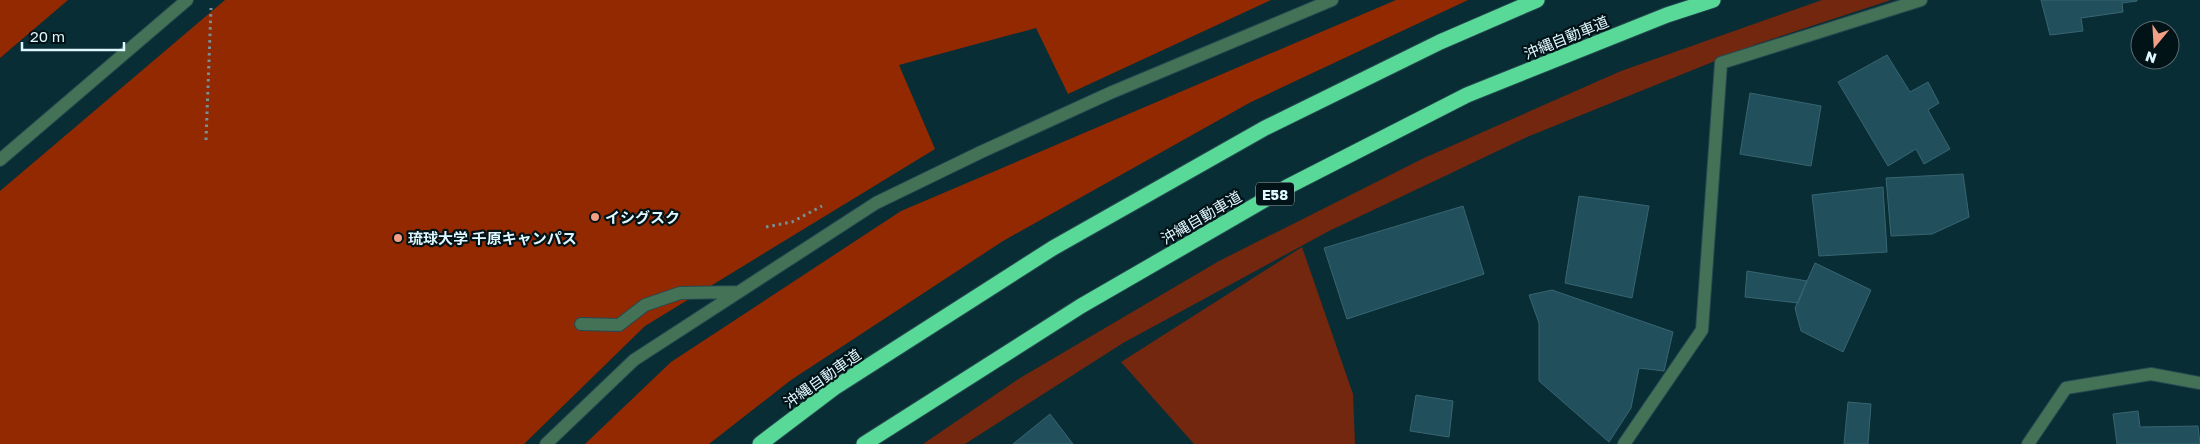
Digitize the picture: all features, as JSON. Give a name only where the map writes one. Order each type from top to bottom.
[{"type":"highway","name":"沖縄自動車道","points":[[760,444],[834,388],[1062,243],[1265,128],[1440,42],[1537,0]]},
{"type":"highway","name":"沖縄自動車道","points":[[864,444],[1081,306],[1287,187],[1467,95],[1667,15],[1713,0]]},
{"type":"street","points":[[0,160],[187,0]]},
{"type":"street","points":[[546,444],[634,360],[884,199],[1110,93],[1332,0]]},
{"type":"street","points":[[1624,444],[1702,330],[1721,63],[1921,0]]},
{"type":"street","points":[[582,324],[619,326],[646,305],[680,293],[738,292]]},
{"type":"street","points":[[2028,444],[2066,388],[2151,374],[2200,383]]},
{"type":"path","points":[[206,140],[211,0]]},
{"type":"shaded area","points":[[0,0],[68,0],[0,58]]},
{"type":"shaded area","name":"琉球大学 千原キャンパス","points":[[225,0],[1271,0],[1068,94],[1036,28],[899,65],[935,149],[645,326],[524,444],[0,444],[0,191]]},
{"type":"shaded area","points":[[1396,0],[1468,0],[1251,102],[1003,241],[791,380],[709,444],[585,444],[671,362],[901,211]]},
{"type":"shaded area","points":[[1822,0],[1891,0],[1757,44],[1527,137],[1329,231],[1123,343],[965,444],[923,444],[1020,378],[1219,261],[1424,158],[1621,71]]},
{"type":"shaded area","points":[[1302,247],[1353,394],[1355,444],[1194,444],[1121,362]]},
{"type":"building","points":[[2041,0],[2137,1],[2122,3],[2123,12],[2081,18],[2083,31],[2050,35]]},
{"type":"building","points":[[1887,55],[1910,92],[1928,82],[1939,103],[1928,110],[1950,149],[1924,164],[1916,149],[1888,166],[1838,82]]},
{"type":"building","points":[[1750,93],[1821,106],[1811,166],[1740,154]]},
{"type":"building","points":[[1963,174],[1969,217],[1932,234],[1891,236],[1886,178]]},
{"type":"building","points":[[1883,187],[1887,252],[1819,256],[1812,195]]},
{"type":"building","points":[[1579,196],[1649,206],[1632,298],[1565,283]]},
{"type":"building","points":[[1463,206],[1484,274],[1347,319],[1324,248]]},
{"type":"building","points":[[1815,263],[1871,290],[1843,352],[1801,331],[1795,308]]},
{"type":"building","points":[[1747,271],[1807,281],[1798,303],[1745,297]]},
{"type":"building","points":[[1552,290],[1673,332],[1664,371],[1639,368],[1631,408],[1609,442],[1539,381],[1539,323],[1529,295]]},
{"type":"building","points":[[1416,395],[1453,401],[1449,437],[1410,431]]},
{"type":"building","points":[[1848,402],[1871,404],[1868,444],[1844,444]]},
{"type":"building","points":[[2138,411],[2140,427],[2198,426],[2200,444],[2117,444],[2113,414]]},
{"type":"building","points":[[1050,414],[1073,444],[1013,444]]},
{"type":"place","name":"イシグスク","points":[[595,217]]},
{"type":"place","name":"琉球大学 千原キャンパス","points":[[398,238]]}]
